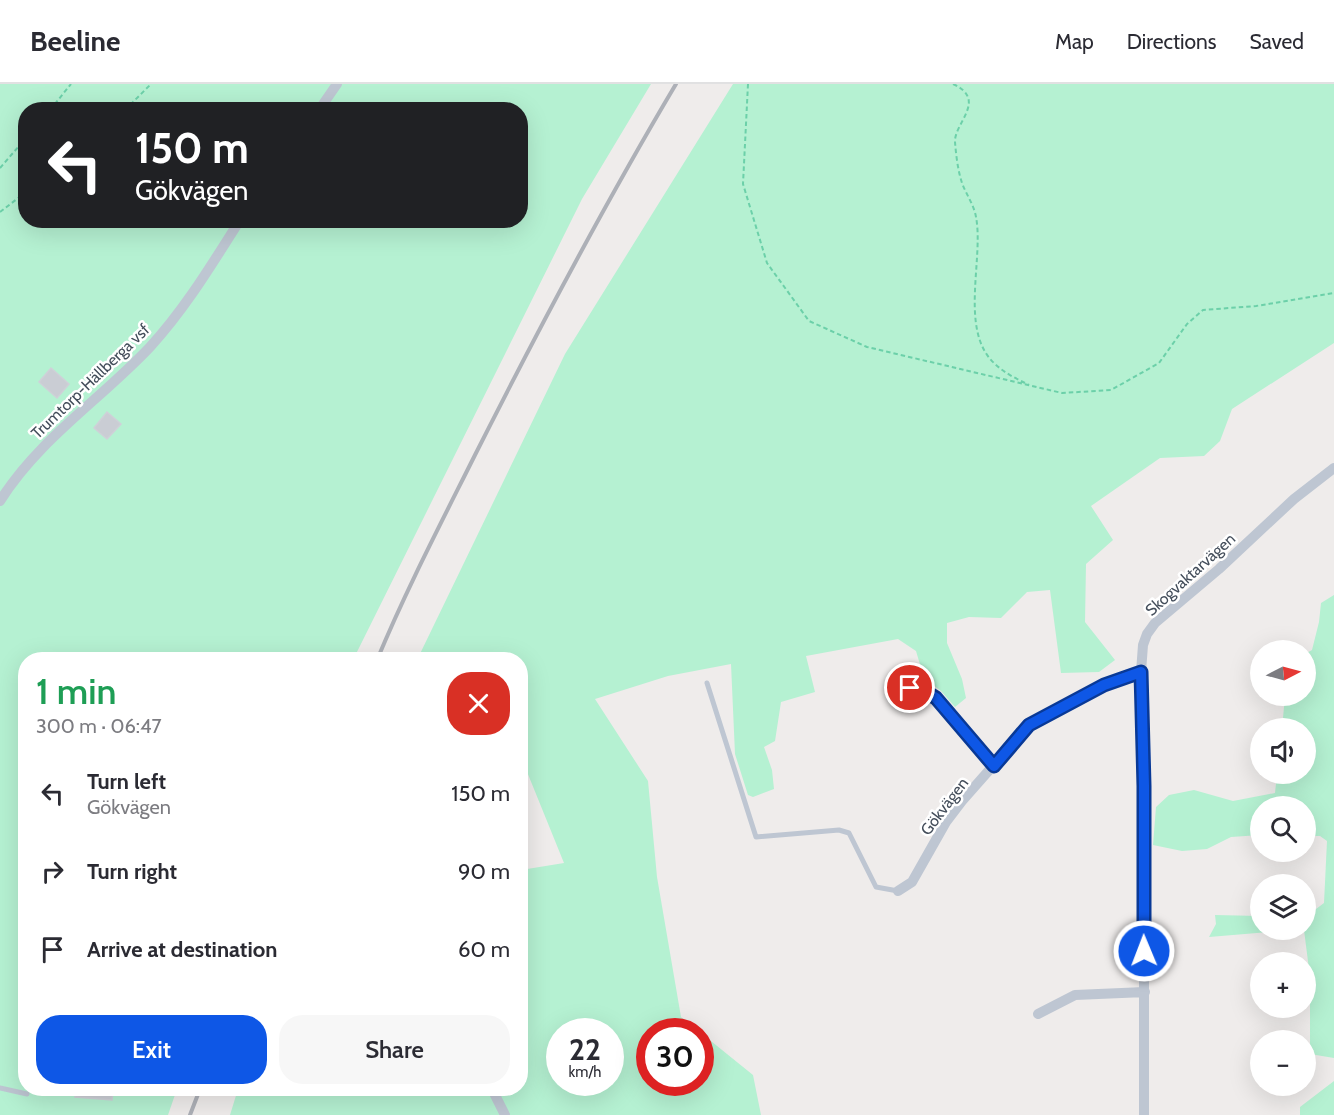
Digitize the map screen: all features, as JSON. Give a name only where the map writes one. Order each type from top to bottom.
[{"type":"street","points":[[325,102],[337,84]]},
{"type":"street","name":"Trumtorp-Hällberga vsf","points":[[0,501],[34,455],[131,366],[163,332],[195,289],[235,228]]},
{"type":"street","name":"Skogvaktarvägen","points":[[1144,1115],[1144,796],[1141,672],[1143,645],[1155,623],[1219,569],[1294,499],[1334,468]]},
{"type":"street","name":"Gökvägen","points":[[898,891],[912,882],[946,822],[1029,725],[1104,685],[1141,672]]},
{"type":"street","points":[[1038,1014],[1075,996],[1145,992]]},
{"type":"street","points":[[496,1096],[505,1115]]},
{"type":"lane","points":[[707,683],[756,837],[838,830],[849,833],[876,887],[898,891]]},
{"type":"lane","points":[[895,690],[910,688],[923,690],[936,698],[994,766]]},
{"type":"lane","points":[[0,1088],[18,1092]]},
{"type":"path","points":[[56,102],[71,84]]},
{"type":"path","points":[[134,102],[151,84]]},
{"type":"path","points":[[748,84],[742,184],[767,263],[809,321],[867,347],[1062,393],[1111,390],[1159,363],[1187,324],[1203,310],[1256,306],[1334,293]]},
{"type":"path","points":[[952,84],[962,88],[968,100],[967,116],[954,139],[961,180],[976,216],[977,255],[974,297],[978,335],[992,361],[1007,373],[1032,387]]},
{"type":"path","points":[[0,168],[18,147]]},
{"type":"path","points":[[0,212],[18,198]]},
{"type":"green space","points":[[0,84],[651,84],[582,199],[357,652],[18,652],[18,1096],[175,1096],[168,1115],[0,1115]]},
{"type":"green space","points":[[733,84],[1334,84],[1334,343],[1232,409],[1220,441],[1204,456],[1160,458],[1091,506],[1113,540],[1086,564],[1085,622],[1115,660],[1099,672],[1061,673],[1050,590],[1027,592],[1001,618],[969,617],[947,623],[947,643],[962,679],[966,698],[955,707],[941,691],[924,678],[916,651],[898,639],[806,656],[815,692],[781,702],[775,741],[764,747],[772,770],[774,789],[753,797],[748,795],[735,754],[731,664],[668,676],[595,699],[648,781],[657,877],[682,1018],[636,1018],[636,1096],[714,1096],[714,1044],[753,1075],[761,1115],[230,1115],[236,1096],[528,1096],[528,869],[564,863],[528,774],[528,652],[421,652],[565,354]]},
{"type":"green space","points":[[1334,595],[1334,1058],[1316,1055],[1316,1030],[1310,1030],[1310,1018],[1316,1018],[1316,952],[1307,952],[1305,940],[1316,940],[1316,909],[1324,903],[1327,841],[1316,836],[1316,796],[1259,796],[1275,793],[1276,784],[1316,784],[1316,718],[1283,718],[1284,706],[1316,706],[1314,640],[1321,603]]},
{"type":"green space","points":[[1194,790],[1233,801],[1250,798],[1250,836],[1231,837],[1207,849],[1182,851],[1153,845],[1156,807],[1169,795]]},
{"type":"green space","points":[[1215,915],[1250,916],[1250,934],[1209,937],[1216,924]]},
{"type":"green space","points":[[1334,1081],[1334,1115],[1300,1115],[1300,1107]]},
{"type":"building","points":[[51,368],[69,384],[57,398],[39,382]]},
{"type":"building","points":[[107,412],[121,424],[107,439],[94,428]]},
{"type":"building","points":[[75,1096],[112,1096],[112,1100]]},
{"type":"railway","points":[[381,652],[424,557],[523,361],[597,222],[676,84]]},
{"type":"railway","points":[[190,1115],[197,1096]]},
{"type":"route","points":[[910,688],[931,693],[994,766],[1029,725],[1104,685],[1141,672],[1144,951]]}]
